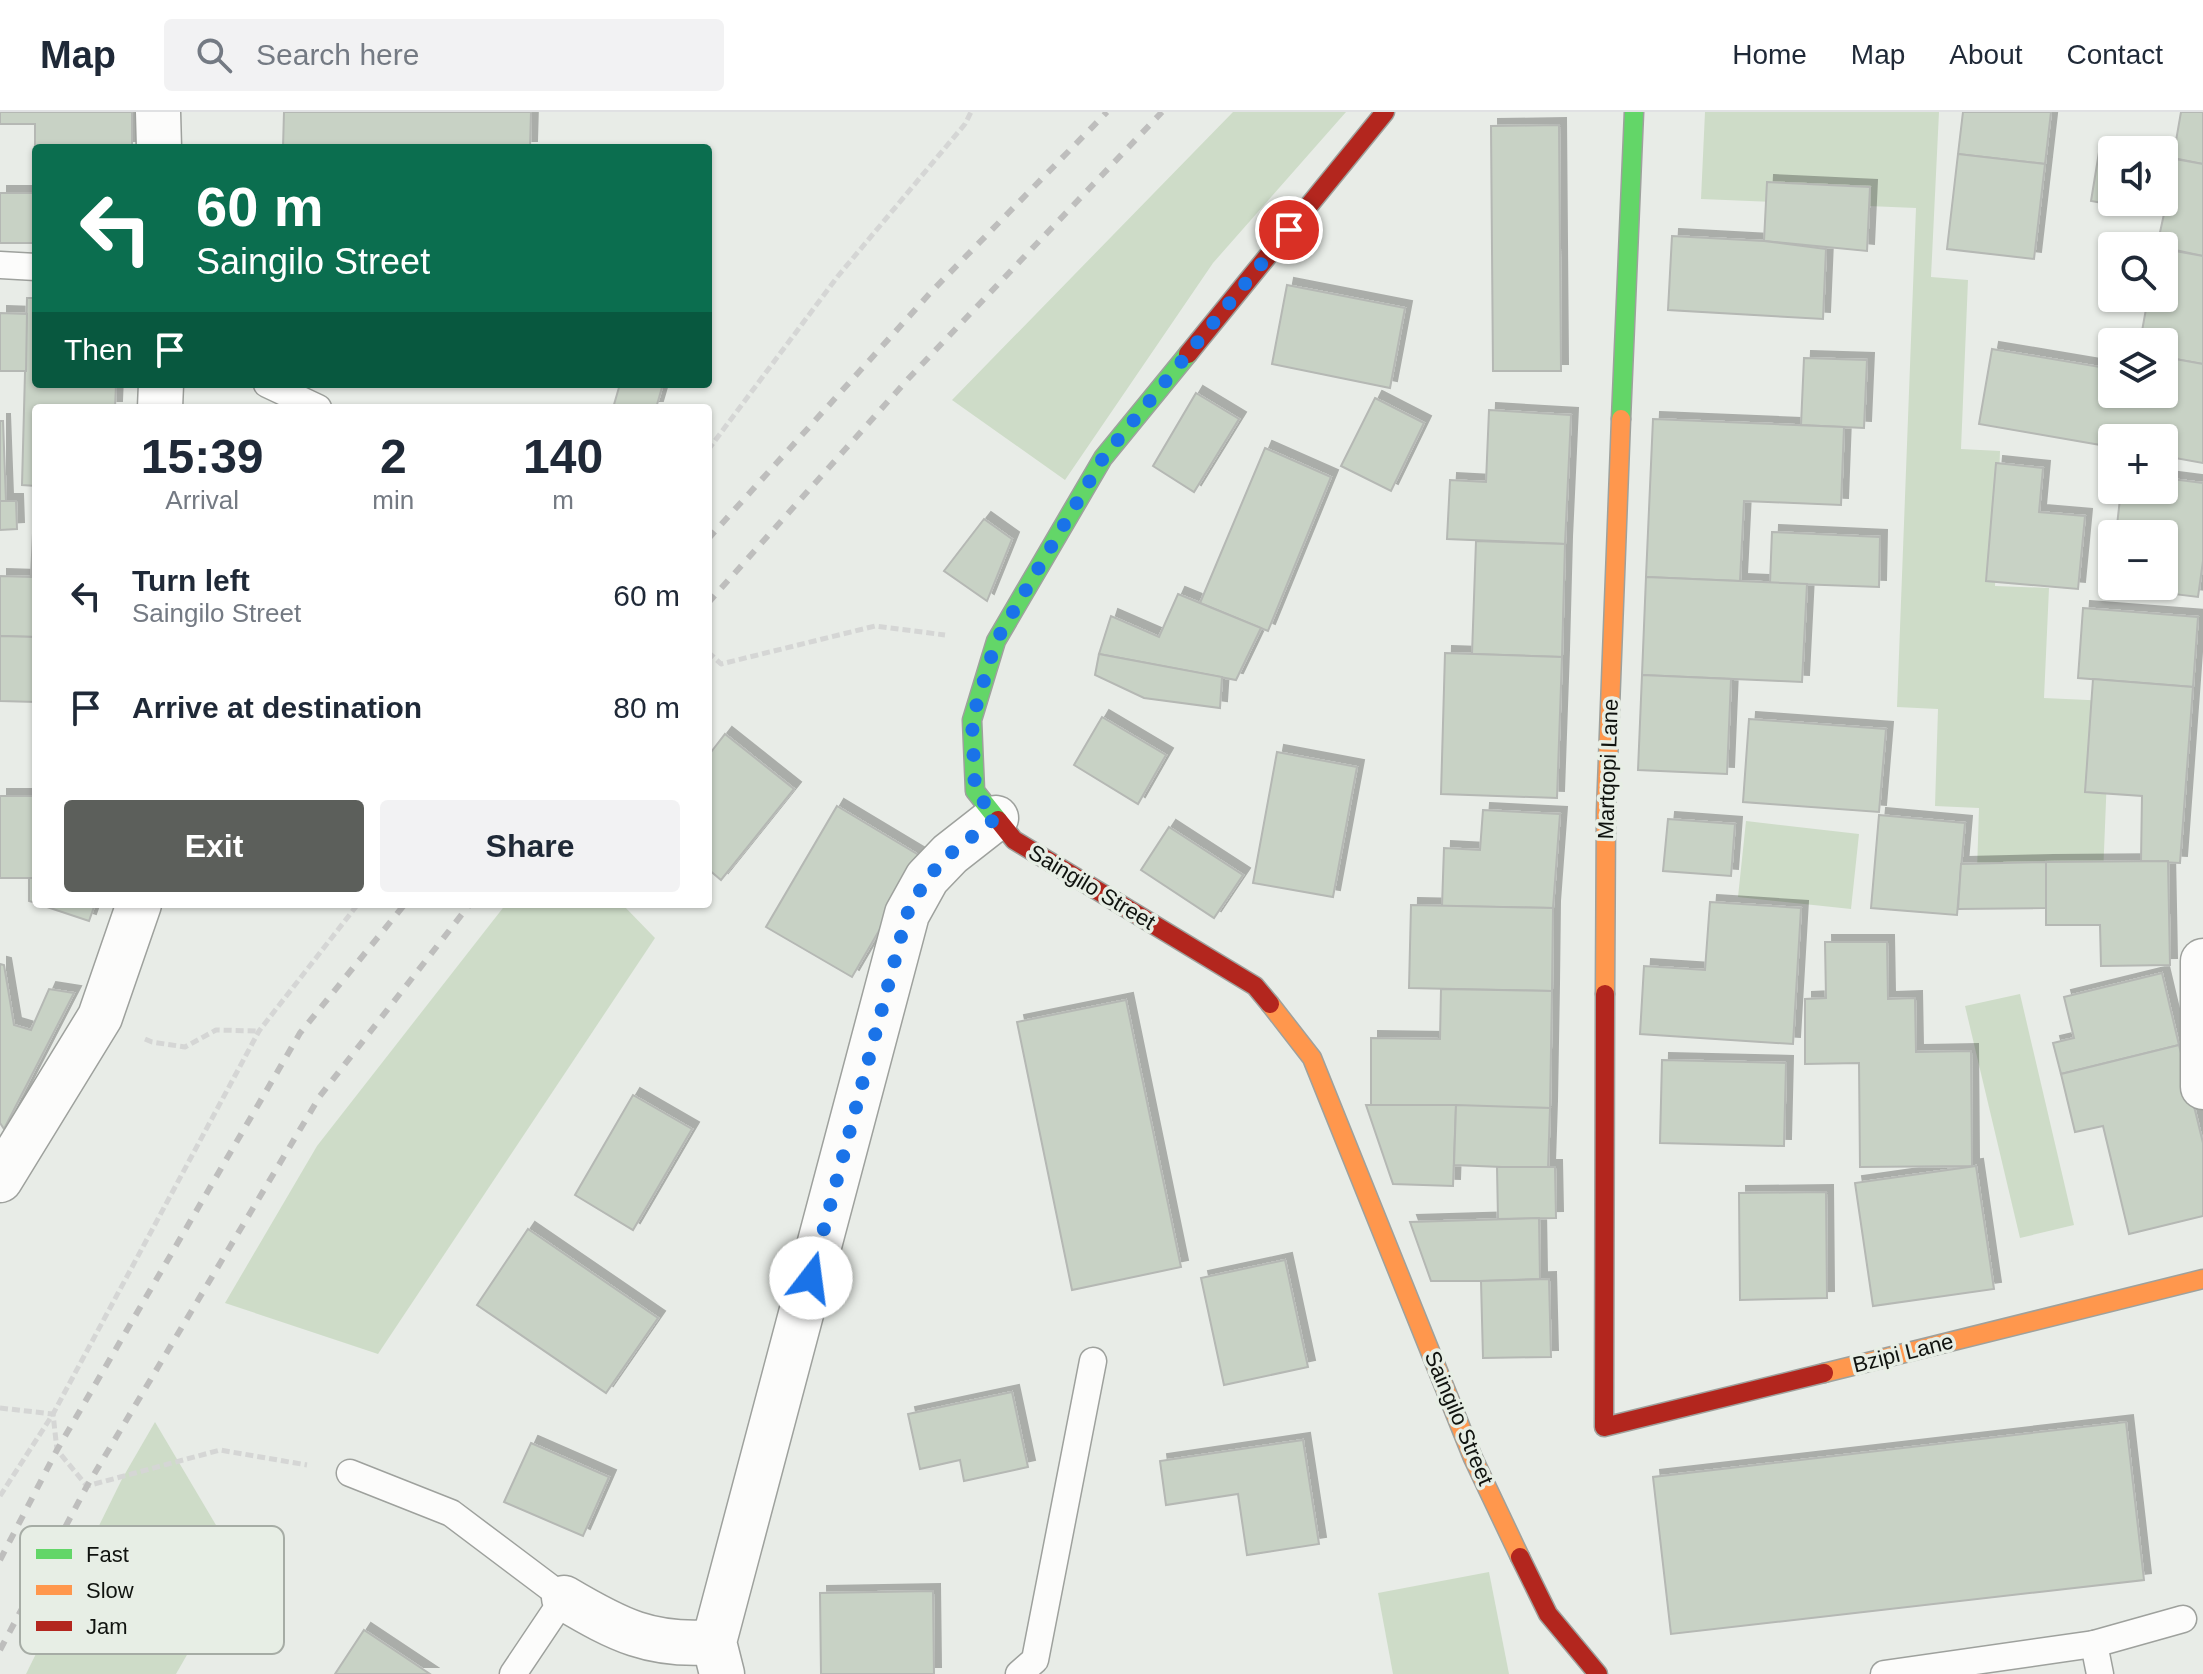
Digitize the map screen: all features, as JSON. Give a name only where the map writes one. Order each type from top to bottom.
[{"type":"street","points":[[158,112],[159,144]]},
{"type":"street","name":"Saingilo Street","points":[[1385,112],[1103,458],[996,641],[972,720],[975,791],[1014,840],[1255,986],[1312,1058],[1473,1458],[1548,1614],[1598,1674]]},
{"type":"street","name":"Martqopi Lane","points":[[1604,1427],[1606,812],[1634,112]]},
{"type":"street","points":[[564,1598],[605,1622],[643,1637],[718,1658],[907,914],[927,878],[950,854],[996,818]]},
{"type":"street","points":[[0,1180],[100,1017],[138,908]]},
{"type":"street","points":[[2203,961],[2203,1087]]},
{"type":"street","name":"Bzipi Lane","points":[[1604,1427],[2203,1279]]},
{"type":"lane","points":[[0,265],[32,267]]},
{"type":"lane","points":[[276,388],[310,404]]},
{"type":"lane","points":[[1019,1674],[1035,1660],[1093,1361]]},
{"type":"lane","points":[[350,1473],[451,1513],[564,1598],[513,1674]]},
{"type":"lane","points":[[1884,1674],[2094,1644],[2183,1619]]},
{"type":"lane","points":[[2094,1644],[2100,1674]]},
{"type":"path","points":[[712,445],[838,276],[965,124],[971,112]]},
{"type":"path","points":[[712,656],[721,664],[875,626],[996,641]]},
{"type":"path","points":[[0,1496],[53,1414],[259,1031],[355,908]]},
{"type":"path","points":[[100,1017],[152,1042],[185,1047],[216,1030],[259,1031]]},
{"type":"path","points":[[0,1408],[53,1414]]},
{"type":"path","points":[[53,1414],[57,1450],[87,1486],[220,1450],[350,1473]]},
{"type":"green space","points":[[1233,112],[1346,112],[1213,263],[1065,480],[952,400]]},
{"type":"green space","points":[[1705,112],[1939,112],[1931,277],[1968,280],[1961,449],[2000,451],[1995,586],[2049,588],[2044,698],[2110,701],[2103,876],[1977,871],[1979,808],[1935,806],[1938,709],[1897,707],[1916,208],[1701,199]]},
{"type":"green space","points":[[1746,821],[1859,834],[1851,909],[1738,897]]},
{"type":"green space","points":[[503,908],[626,908],[655,938],[378,1354],[225,1303],[317,1146]]},
{"type":"green space","points":[[2020,994],[2074,1225],[2020,1238],[1965,1006]]},
{"type":"green space","points":[[155,1422],[217,1526],[99,1526]]},
{"type":"green space","points":[[1489,1572],[1509,1674],[1393,1674],[1378,1593]]},
{"type":"green space","points":[[36,1654],[187,1654],[176,1674],[26,1674]]},
{"type":"building","points":[[0,112],[132,112],[132,144],[35,144],[35,124],[0,124]]},
{"type":"building","points":[[284,112],[531,112],[530,144],[283,144]]},
{"type":"building","points":[[1963,112],[2051,112],[2045,164],[1958,154]]},
{"type":"building","points":[[2181,112],[2203,112],[2203,164],[2178,159],[2177,136]]},
{"type":"building","points":[[1559,125],[1561,371],[1493,371],[1491,126]]},
{"type":"building","points":[[1958,154],[2045,164],[2034,259],[1947,249]]},
{"type":"building","points":[[2098,158],[2098,202],[2091,201]]},
{"type":"building","points":[[2178,160],[2203,164],[2203,256],[2178,251],[2178,232],[2160,232],[2164,216],[2178,216]]},
{"type":"building","points":[[1767,182],[1870,187],[1867,251],[1764,241]]},
{"type":"building","points":[[0,193],[32,193],[32,243],[0,243]]},
{"type":"building","points":[[1672,236],[1764,241],[1826,249],[1823,319],[1668,310]]},
{"type":"building","points":[[2178,252],[2203,256],[2203,364],[2178,360],[2178,328],[2143,328],[2145,312],[2178,312]]},
{"type":"building","points":[[1287,285],[1405,308],[1390,388],[1272,364]]},
{"type":"building","points":[[27,298],[32,298],[32,388],[116,388],[115,404],[32,404],[32,486],[22,485]]},
{"type":"building","points":[[0,313],[27,314],[26,371],[0,371]]},
{"type":"building","points":[[1992,349],[2098,367],[2098,408],[2178,408],[2178,360],[2203,364],[2203,463],[2178,459],[2178,424],[2098,424],[2098,445],[1979,424]]},
{"type":"building","points":[[1804,358],[1867,360],[1864,428],[1801,425]]},
{"type":"building","points":[[619,388],[662,388],[657,404],[614,404]]},
{"type":"building","points":[[1196,393],[1239,419],[1194,492],[1153,466]]},
{"type":"building","points":[[1375,398],[1424,423],[1391,491],[1341,466]]},
{"type":"building","points":[[1489,410],[1571,415],[1565,544],[1447,539],[1450,480],[1486,482]]},
{"type":"building","points":[[1653,419],[1844,427],[1841,505],[1744,501],[1740,581],[1646,577]]},
{"type":"building","points":[[0,421],[3,421],[6,501],[0,501]]},
{"type":"building","points":[[1265,448],[1331,477],[1268,631],[1200,603]]},
{"type":"building","points":[[1996,463],[2043,468],[2039,512],[2085,516],[2078,589],[1986,581]]},
{"type":"building","points":[[2178,480],[2203,483],[2203,561],[2198,597],[2178,595],[2178,520],[2118,520],[2119,504],[2178,504]]},
{"type":"building","points":[[0,501],[16,501],[17,529],[0,530]]},
{"type":"building","points":[[984,519],[1012,539],[987,601],[944,571]]},
{"type":"building","points":[[1772,532],[1880,537],[1879,587],[1770,583]]},
{"type":"building","points":[[1476,541],[1565,544],[1562,657],[1472,654]]},
{"type":"building","points":[[32,555],[32,637],[0,636],[0,576],[31,577]]},
{"type":"building","points":[[1646,577],[1807,584],[1802,682],[1642,675]]},
{"type":"building","points":[[1178,594],[1261,628],[1236,680],[1099,654],[1111,616],[1159,637]]},
{"type":"building","points":[[2083,608],[2198,617],[2193,687],[2078,678]]},
{"type":"building","points":[[0,636],[32,637],[32,702],[0,701]]},
{"type":"building","points":[[1445,653],[1562,657],[1557,798],[1441,794]]},
{"type":"building","points":[[1099,654],[1222,677],[1220,708],[1144,698],[1095,675]]},
{"type":"building","points":[[1642,675],[1731,679],[1727,774],[1638,770]]},
{"type":"building","points":[[2093,679],[2193,687],[2180,863],[2141,861],[2142,796],[2085,792]]},
{"type":"building","points":[[1102,717],[1166,755],[1138,804],[1074,765]]},
{"type":"building","points":[[1749,719],[1886,729],[1879,812],[1743,802]]},
{"type":"building","points":[[725,734],[794,789],[721,880],[712,872],[712,751]]},
{"type":"building","points":[[1277,752],[1357,767],[1333,897],[1253,883]]},
{"type":"building","points":[[0,796],[32,796],[32,878],[0,878]]},
{"type":"building","points":[[837,806],[922,857],[852,977],[766,927]]},
{"type":"building","points":[[1483,810],[1560,814],[1553,908],[1442,906],[1444,848],[1480,850]]},
{"type":"building","points":[[1879,815],[1965,823],[1957,915],[1871,908]]},
{"type":"building","points":[[1668,819],[1735,824],[1731,876],[1663,871]]},
{"type":"building","points":[[1169,827],[1243,875],[1214,918],[1141,870]]},
{"type":"building","points":[[2168,861],[2170,965],[2101,966],[2100,925],[2046,925],[2046,862]]},
{"type":"building","points":[[2046,862],[2046,908],[1958,909],[1961,864]]},
{"type":"building","points":[[29,878],[32,878],[32,902],[29,901]]},
{"type":"building","points":[[1710,902],[1801,908],[1793,1044],[1640,1034],[1644,966],[1705,970]]},
{"type":"building","points":[[1411,905],[1553,908],[1552,991],[1409,988]]},
{"type":"building","points":[[50,908],[94,908],[89,921]]},
{"type":"building","points":[[1825,942],[1887,942],[1888,999],[1915,998],[1916,1052],[1971,1051],[1972,1166],[1860,1167],[1859,1063],[1805,1064],[1805,999],[1826,998]]},
{"type":"building","points":[[0,964],[4,965],[14,1025],[31,1030],[49,989],[74,993],[4,1129],[0,1123]]},
{"type":"building","points":[[2162,973],[2179,1045],[2061,1074],[2053,1043],[2074,1038],[2064,997]]},
{"type":"building","points":[[1441,989],[1552,991],[1550,1108],[1371,1105],[1371,1038],[1440,1039]]},
{"type":"building","points":[[1126,1000],[1181,1267],[1072,1290],[1017,1022]]},
{"type":"building","points":[[2179,1045],[2203,1143],[2203,1216],[2129,1234],[2103,1126],[2075,1132],[2061,1074]]},
{"type":"building","points":[[1662,1060],[1786,1063],[1784,1146],[1660,1143]]},
{"type":"building","points":[[633,1095],[692,1129],[633,1230],[575,1195]]},
{"type":"building","points":[[1366,1105],[1456,1105],[1453,1186],[1393,1184]]},
{"type":"building","points":[[1456,1105],[1550,1108],[1548,1169],[1454,1165]]},
{"type":"building","points":[[1976,1166],[1994,1289],[1873,1306],[1855,1183]]},
{"type":"building","points":[[1497,1167],[1555,1167],[1556,1218],[1498,1219]]},
{"type":"building","points":[[1826,1192],[1827,1298],[1740,1300],[1739,1193]]},
{"type":"building","points":[[1539,1218],[1540,1279],[1481,1281],[1431,1281],[1410,1222]]},
{"type":"building","points":[[528,1229],[658,1318],[606,1393],[477,1305]]},
{"type":"building","points":[[1285,1260],[1308,1367],[1224,1385],[1201,1278]]},
{"type":"building","points":[[1549,1279],[1551,1357],[1483,1358],[1481,1281]]},
{"type":"building","points":[[1012,1392],[1028,1467],[964,1481],[960,1460],[920,1469],[908,1414]]},
{"type":"building","points":[[2126,1422],[2144,1580],[1671,1634],[1653,1477]]},
{"type":"building","points":[[1303,1440],[1319,1544],[1247,1555],[1238,1494],[1166,1505],[1160,1461]]},
{"type":"building","points":[[531,1443],[609,1477],[583,1536],[504,1502]]},
{"type":"building","points":[[933,1591],[934,1674],[821,1674],[820,1593]]},
{"type":"building","points":[[364,1630],[430,1674],[335,1674]]},
{"type":"railway","points":[[712,535],[932,291],[1107,112]]},
{"type":"railway","points":[[712,599],[908,379],[1162,112]]},
{"type":"railway","points":[[0,1560],[57,1450],[300,1033],[402,908]]},
{"type":"railway","points":[[66,1526],[320,1096],[467,908]]},
{"type":"railway","points":[[0,1650],[20,1612]]},
{"type":"traffic: fast","points":[[1621,419],[1634,112]]},
{"type":"traffic: fast","points":[[998,820],[975,791],[972,720],[996,641],[1103,458],[1188,354]]},
{"type":"traffic: slow","points":[[1605,994],[1606,812],[1621,419]]},
{"type":"traffic: slow","points":[[1270,1004],[1312,1058],[1473,1458],[1520,1557]]},
{"type":"traffic: slow","points":[[1824,1373],[2203,1279]]},
{"type":"traffic: jam","points":[[1188,354],[1385,112]]},
{"type":"traffic: jam","points":[[998,820],[1014,840],[1255,986],[1270,1004]]},
{"type":"traffic: jam","points":[[1605,994],[1604,1427],[1824,1373]]},
{"type":"traffic: jam","points":[[1520,1557],[1548,1614],[1598,1674]]},
{"type":"route","points":[[811,1278],[907,914],[927,878],[950,854],[996,818],[975,791],[972,720],[996,641],[1103,458],[1289,230]]}]
